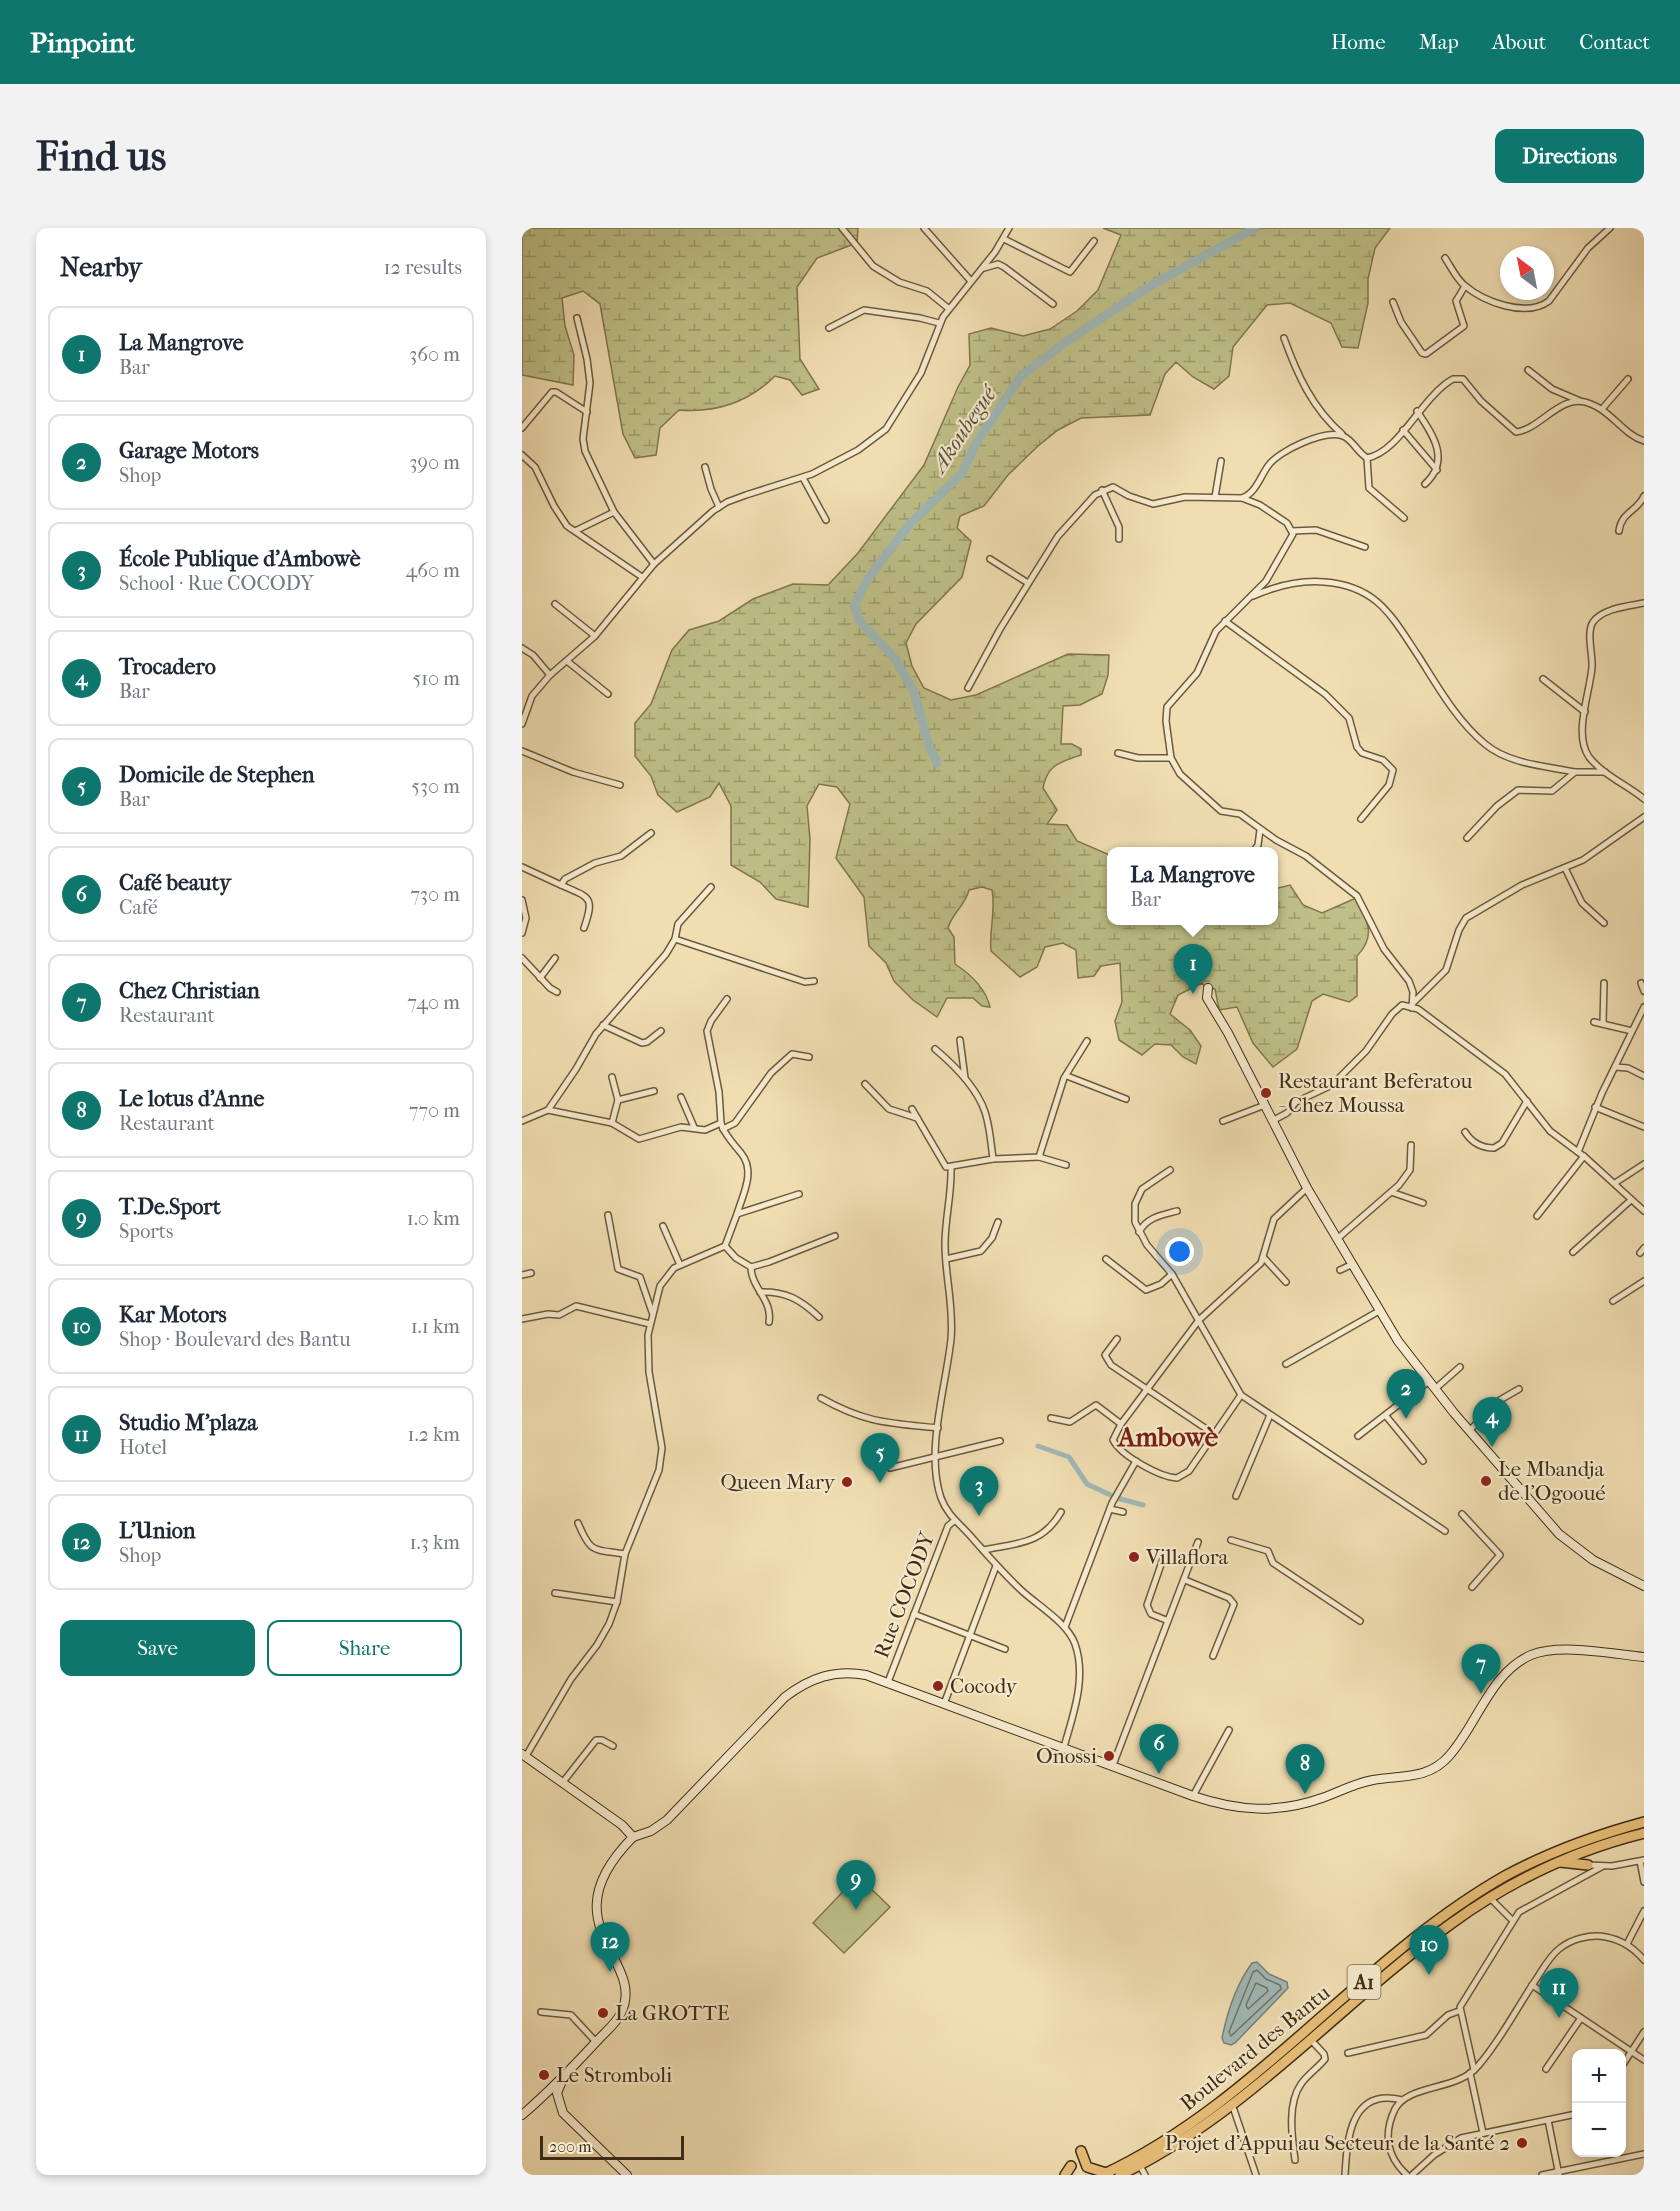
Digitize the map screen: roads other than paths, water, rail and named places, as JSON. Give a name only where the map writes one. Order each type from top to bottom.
[{"type":"highway","name":"Boulevard des Bantu","points":[[1104,2174],[1161,2142],[1220,2103],[1420,1935],[1503,1877],[1569,1846],[1644,1822]]},
{"type":"highway","name":"Boulevard des Bantu","points":[[1120,2175],[1183,2139],[1232,2104],[1426,1942],[1490,1898],[1558,1862],[1587,1850],[1644,1833]]},
{"type":"highway","points":[[1587,1850],[1582,1860],[1588,1865]]},
{"type":"highway","points":[[1558,1862],[1588,1865]]},
{"type":"highway","points":[[1081,2151],[1088,2167],[1104,2174]]},
{"type":"highway","points":[[1065,2175],[1071,2166]]},
{"type":"main road","points":[[1208,988],[1207,998],[1228,1033],[1307,1188],[1353,1264],[1378,1311],[1429,1381],[1540,1514],[1568,1543],[1606,1568],[1644,1586]]},
{"type":"main road","points":[[522,2115],[564,2077],[621,2013],[625,1998],[620,1974],[598,1921],[598,1888],[608,1868],[633,1837],[651,1831],[667,1820],[785,1697],[819,1677],[847,1672],[888,1682],[1193,1796],[1236,1808],[1280,1809],[1310,1803],[1360,1783],[1418,1776],[1439,1766],[1449,1757],[1500,1681],[1528,1657],[1556,1649],[1644,1658]]},
{"type":"main road","points":[[524,1755],[622,1826],[633,1837]]},
{"type":"main road","points":[[564,2077],[557,2093],[558,2103],[569,2120],[627,2175]]},
{"type":"main road","points":[[542,2097],[558,2103]]},
{"type":"street","points":[[842,228],[873,266],[899,282],[927,291],[948,308]]},
{"type":"street","points":[[924,228],[970,280]]},
{"type":"street","points":[[522,724],[532,696],[550,675],[595,636],[623,605],[654,564],[719,507],[746,495],[802,478],[858,450],[886,429],[921,374],[939,323],[948,308],[970,280],[983,268],[1010,228]]},
{"type":"street","points":[[1445,258],[1466,286],[1505,306],[1541,306],[1549,301],[1588,248],[1610,228]]},
{"type":"street","points":[[1004,239],[1070,272],[1094,241]]},
{"type":"street","points":[[983,268],[998,264],[1004,267],[1053,304]]},
{"type":"street","points":[[1393,302],[1406,331],[1422,353],[1426,354],[1463,328],[1456,301],[1466,286]]},
{"type":"street","points":[[828,328],[864,310],[939,323]]},
{"type":"street","points":[[577,318],[589,373],[583,439],[585,451],[614,512],[654,564]]},
{"type":"street","points":[[1284,338],[1307,393],[1321,414],[1367,458],[1369,488],[1404,518]]},
{"type":"street","points":[[1528,370],[1552,389],[1602,409],[1628,432],[1644,441]]},
{"type":"street","points":[[1367,458],[1380,452],[1403,430],[1417,411],[1448,382],[1459,378],[1516,432],[1566,404],[1582,402]]},
{"type":"street","points":[[1602,409],[1628,379]]},
{"type":"street","points":[[522,428],[552,392],[556,392],[587,412]]},
{"type":"street","points":[[1417,411],[1437,443],[1440,458],[1437,470],[1425,484]]},
{"type":"street","points":[[1403,430],[1437,470]]},
{"type":"street","points":[[1242,498],[1253,491],[1268,465],[1288,451],[1320,436],[1331,434],[1345,437]]},
{"type":"street","points":[[522,455],[536,467],[561,519],[642,577]]},
{"type":"street","points":[[1215,497],[1221,462]]},
{"type":"street","points":[[705,467],[719,507]]},
{"type":"street","points":[[802,478],[826,520]]},
{"type":"street","points":[[968,688],[1028,583],[1070,521],[1102,490],[1113,487],[1129,496],[1153,504],[1185,497],[1242,498],[1255,502],[1287,523],[1292,531],[1292,539],[1266,581],[1216,631],[1197,673],[1167,707],[1166,721],[1171,758],[1180,774],[1221,811],[1240,814],[1260,830],[1306,856],[1357,896],[1384,949],[1409,981],[1413,992],[1412,1006]]},
{"type":"street","points":[[1102,490],[1119,527],[1119,539]]},
{"type":"street","points":[[1253,491],[1255,502]]},
{"type":"street","points":[[1619,531],[1623,516],[1638,505],[1644,496]]},
{"type":"street","points":[[575,531],[614,512]]},
{"type":"street","points":[[1292,531],[1316,530],[1365,548]]},
{"type":"street","points":[[990,559],[1028,583]]},
{"type":"street","points":[[1266,581],[1271,590]]},
{"type":"street","points":[[1250,598],[1300,582],[1335,583],[1361,591],[1389,611],[1461,719],[1485,744],[1511,759],[1575,772],[1605,772]]},
{"type":"street","points":[[1644,603],[1611,611],[1593,622],[1591,675],[1585,712],[1584,746],[1590,758],[1605,772],[1644,799]]},
{"type":"street","points":[[555,604],[595,636]]},
{"type":"street","points":[[1225,621],[1325,694],[1352,725],[1357,747],[1362,753],[1388,763],[1393,770],[1389,785],[1361,819]]},
{"type":"street","points":[[522,648],[533,655],[550,675]]},
{"type":"street","points":[[567,661],[608,694]]},
{"type":"street","points":[[1543,679],[1585,712]]},
{"type":"street","points":[[522,751],[573,772],[620,785]]},
{"type":"street","points":[[1119,753],[1138,758],[1171,758]]},
{"type":"street","points":[[1467,838],[1497,806],[1518,790],[1552,791],[1575,772]]},
{"type":"street","points":[[1412,1006],[1446,970],[1456,937],[1466,918],[1522,885],[1565,868],[1603,847],[1644,817]]},
{"type":"street","points":[[1256,847],[1260,830]]},
{"type":"street","points":[[561,885],[565,879],[595,862],[621,856],[651,833]]},
{"type":"street","points":[[522,867],[586,896],[592,907],[584,928]]},
{"type":"street","points":[[1565,868],[1582,903],[1604,923]]},
{"type":"street","points":[[522,1121],[548,1110],[603,1026],[666,954],[675,939],[678,924],[683,916],[711,887]]},
{"type":"street","points":[[522,900],[526,918],[522,933]]},
{"type":"street","points":[[675,939],[797,980],[814,981]]},
{"type":"street","points":[[522,958],[540,978],[557,992]]},
{"type":"street","points":[[540,978],[555,958]]},
{"type":"street","points":[[1603,1024],[1604,983]]},
{"type":"street","points":[[1641,983],[1644,990]]},
{"type":"street","points":[[524,1755],[571,1679],[604,1635],[617,1602],[625,1554],[655,1480],[661,1455],[649,1372],[650,1324],[665,1276],[680,1265],[725,1246],[737,1214],[749,1170],[742,1154],[730,1142],[722,1126],[719,1092],[707,1031],[727,999]]},
{"type":"street","points":[[1272,1121],[1287,1113],[1296,1102],[1332,1085],[1366,1051],[1392,1014],[1402,1005],[1412,1006],[1505,1074],[1550,1131],[1581,1154],[1644,1211]]},
{"type":"street","points":[[1537,1216],[1581,1154],[1595,1107],[1644,1007]]},
{"type":"street","points":[[1594,1022],[1632,1031]]},
{"type":"street","points":[[603,1026],[642,1043],[651,1040],[661,1031]]},
{"type":"street","points":[[960,1040],[965,1080]]},
{"type":"street","points":[[1039,1156],[1054,1104],[1087,1041]]},
{"type":"street","points":[[935,1049],[965,1080],[985,1112],[993,1159]]},
{"type":"street","points":[[548,1110],[612,1123],[639,1139],[681,1127],[705,1130],[735,1123],[771,1073],[792,1054],[809,1057]]},
{"type":"street","points":[[1615,1067],[1628,1068],[1644,1076]]},
{"type":"street","points":[[1067,1076],[1126,1099]]},
{"type":"street","points":[[612,1077],[618,1100],[612,1123]]},
{"type":"street","points":[[865,1084],[889,1109],[918,1118]]},
{"type":"street","points":[[618,1100],[654,1091]]},
{"type":"street","points":[[681,1097],[694,1127]]},
{"type":"street","points":[[1465,1132],[1470,1140],[1480,1146],[1494,1148],[1502,1143],[1527,1101]]},
{"type":"street","points":[[1223,1121],[1265,1105]]},
{"type":"street","points":[[1595,1107],[1644,1127]]},
{"type":"street","points":[[912,1109],[946,1167],[993,1159],[1039,1156],[1066,1165]]},
{"type":"street","points":[[1337,1239],[1391,1192],[1410,1170],[1411,1145]]},
{"type":"street","points":[[1615,1184],[1644,1164]]},
{"type":"street","points":[[951,1167],[952,1193],[945,1239],[952,1326],[938,1428],[936,1458],[940,1495],[954,1521],[996,1566],[1034,1602],[1065,1627],[1075,1645],[1079,1674],[1075,1708],[1064,1747]]},
{"type":"street","points":[[1170,1170],[1142,1189],[1134,1212],[1139,1232],[1172,1274],[1241,1395],[1445,1531]]},
{"type":"street","points":[[1241,1395],[1190,1471],[1177,1478],[1164,1476],[1136,1461],[1116,1446],[1113,1440],[1121,1424],[1199,1320],[1264,1258],[1274,1219],[1307,1188]]},
{"type":"street","points":[[1391,1192],[1423,1203]]},
{"type":"street","points":[[737,1214],[799,1194]]},
{"type":"street","points":[[1572,1252],[1631,1200]]},
{"type":"street","points":[[1139,1232],[1142,1226],[1155,1217],[1177,1211]]},
{"type":"street","points":[[608,1215],[618,1269],[640,1277],[652,1314]]},
{"type":"street","points":[[946,1259],[981,1251],[992,1238],[998,1222]]},
{"type":"street","points":[[663,1226],[680,1265]]},
{"type":"street","points":[[725,1246],[736,1258],[751,1267],[835,1236]]},
{"type":"street","points":[[1264,1258],[1286,1282]]},
{"type":"street","points":[[1106,1259],[1146,1290],[1161,1284],[1172,1274]]},
{"type":"street","points":[[1340,1270],[1353,1264]]},
{"type":"street","points":[[751,1267],[751,1275],[768,1304],[769,1322]]},
{"type":"street","points":[[522,1275],[531,1273]]},
{"type":"street","points":[[1613,1301],[1644,1281]]},
{"type":"street","points":[[760,1292],[785,1293],[794,1297],[819,1317]]},
{"type":"street","points":[[522,1319],[548,1314],[559,1316],[576,1306],[650,1324]]},
{"type":"street","points":[[1286,1364],[1378,1311]]},
{"type":"street","points":[[1118,1339],[1105,1354],[1106,1360],[1214,1434]]},
{"type":"street","points":[[1436,1389],[1460,1366]]},
{"type":"street","points":[[1358,1436],[1429,1381]]},
{"type":"street","points":[[1470,1430],[1500,1400],[1519,1389]]},
{"type":"street","points":[[821,1398],[865,1420],[938,1428]]},
{"type":"street","points":[[1051,1418],[1070,1422],[1096,1405],[1121,1424]]},
{"type":"street","points":[[1236,1496],[1270,1415]]},
{"type":"street","points":[[1386,1416],[1423,1461]]},
{"type":"street","points":[[890,1468],[1000,1441]]},
{"type":"street","points":[[1065,1627],[1110,1509],[1136,1461]]},
{"type":"street","points":[[1110,1509],[1123,1512]]},
{"type":"street","points":[[983,1550],[1030,1542],[1045,1532],[1061,1512]]},
{"type":"street","points":[[1462,1514],[1500,1555],[1472,1587]]},
{"type":"street","name":"Rue COCODY","points":[[888,1682],[948,1526],[954,1521]]},
{"type":"street","points":[[578,1523],[587,1544],[592,1549],[625,1554]]},
{"type":"street","points":[[1231,1540],[1268,1551],[1273,1563],[1360,1621]]},
{"type":"street","points":[[1113,1765],[1166,1620],[1185,1580],[1198,1542]]},
{"type":"street","points":[[1165,1553],[1146,1605],[1151,1614],[1166,1620]]},
{"type":"street","points":[[944,1704],[996,1566]]},
{"type":"street","points":[[1185,1580],[1229,1598],[1234,1604],[1213,1656]]},
{"type":"street","points":[[555,1593],[617,1602]]},
{"type":"street","points":[[914,1614],[1005,1649]]},
{"type":"street","points":[[1193,1796],[1229,1730]]},
{"type":"street","points":[[563,1782],[596,1740],[602,1740],[613,1746]]},
{"type":"street","points":[[1588,1865],[1604,1866],[1642,1860],[1644,1882]]},
{"type":"street","points":[[1348,2053],[1426,2036],[1448,2015],[1459,2011],[1513,1920],[1529,1905],[1604,1866]]},
{"type":"street","points":[[1490,1898],[1513,1920]]},
{"type":"street","points":[[1627,1944],[1644,1911]]},
{"type":"street","points":[[1345,2175],[1348,2132],[1359,2112],[1379,2099],[1402,2100],[1448,2085],[1472,2072],[1554,1953],[1570,1942],[1602,1936],[1627,1944],[1644,1960]]},
{"type":"street","points":[[1532,1985],[1644,2060]]},
{"type":"street","points":[[1459,2011],[1472,2072],[1481,2133]]},
{"type":"street","points":[[541,2012],[571,2014],[596,2042]]},
{"type":"street","points":[[1546,2069],[1581,2018]]},
{"type":"street","points":[[1626,2059],[1644,2032]]},
{"type":"street","points":[[1295,2160],[1292,2123],[1295,2097],[1302,2082],[1325,2060],[1324,2054],[1311,2040]]},
{"type":"street","points":[[1402,2100],[1392,2117],[1388,2142],[1395,2162],[1407,2175]]},
{"type":"street","points":[[1232,2104],[1256,2175]]},
{"type":"street","points":[[1412,2175],[1434,2155],[1461,2138],[1572,2115]]},
{"type":"street","points":[[1548,2120],[1558,2173]]},
{"type":"street","points":[[1542,2175],[1644,2154]]},
{"type":"street","points":[[1139,2164],[1145,2175]]},
{"type":"water","points":[[1257,1962],[1269,1974],[1287,1982],[1288,1988],[1235,2043],[1231,2045],[1224,2043],[1222,2038],[1233,1999],[1246,1972],[1252,1963]]},
{"type":"waterway","name":"Akoubegué","points":[[937,763],[929,746],[914,692],[895,659],[860,621],[854,606],[869,577],[909,525],[962,473],[975,445],[1020,377],[1066,342],[1150,286],[1255,228]]},
{"type":"waterway","points":[[1038,1446],[1069,1457],[1087,1484],[1117,1498],[1143,1505]]},
{"type":"place","name":"La Mangrove","points":[[1193,994]]},
{"type":"place","name":"Restaurant Beferatou - Chez Moussa","points":[[1266,1093]]},
{"type":"place","name":"Garage Motors","points":[[1406,1419]]},
{"type":"place","name":"Trocadero","points":[[1492,1447]]},
{"type":"place","name":"Le Mbandja de l'Ogooué","points":[[1486,1481]]},
{"type":"place","name":"Queen Mary","points":[[847,1482]]},
{"type":"place","name":"Domicile de Stephen","points":[[880,1483]]},
{"type":"place","name":"École Publique d’Ambowè","points":[[979,1516]]},
{"type":"place","name":"Villaflora","points":[[1134,1557]]},
{"type":"place","name":"Cocody","points":[[938,1686]]},
{"type":"place","name":"Chez Christian","points":[[1481,1694]]},
{"type":"place","name":"Onossi","points":[[1109,1756]]},
{"type":"place","name":"Café beauty","points":[[1159,1774]]},
{"type":"place","name":"Le lotus d'Anne","points":[[1305,1794]]},
{"type":"place","name":"T.De.Sport","points":[[856,1910]]},
{"type":"place","name":"L’Union","points":[[610,1972]]},
{"type":"place","name":"Kar Motors","points":[[1429,1975]]},
{"type":"place","name":"La GROTTE","points":[[603,2013]]},
{"type":"place","name":"Studio M'plaza","points":[[1559,2018]]},
{"type":"place","name":"Le Stromboli","points":[[544,2075]]},
{"type":"place","name":"Projet d'Appui au Secteur de la Santé 2","points":[[1522,2143]]},
{"type":"district","name":"Ambowè","points":[[1168,1437]]}]
